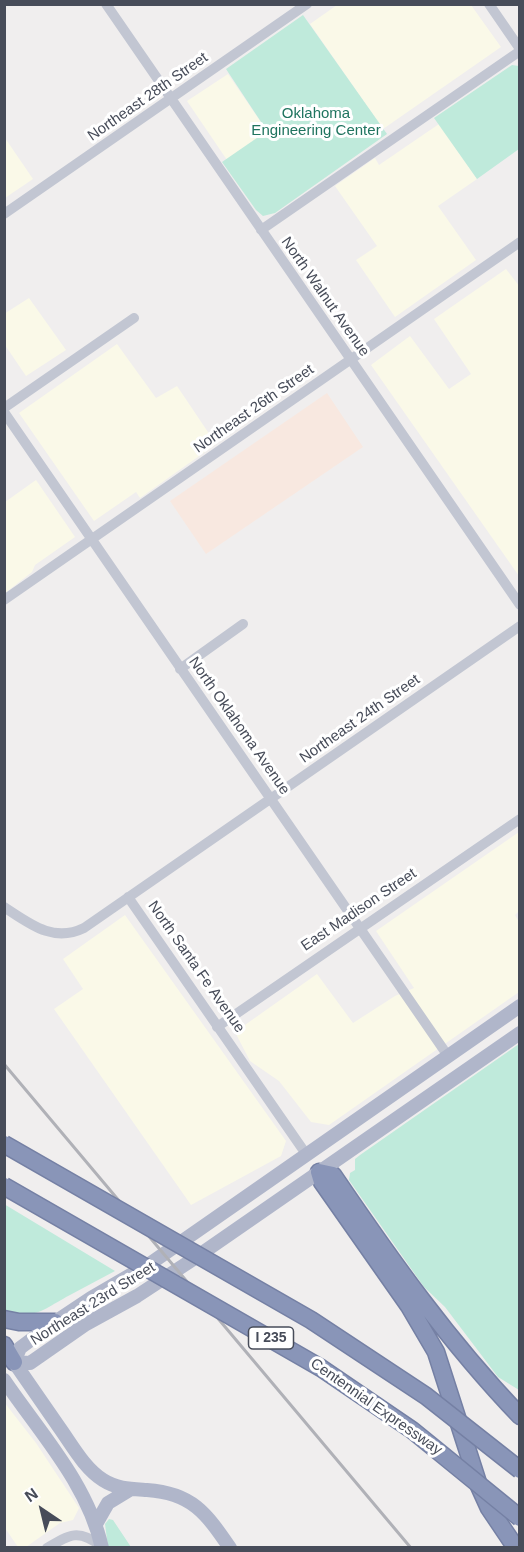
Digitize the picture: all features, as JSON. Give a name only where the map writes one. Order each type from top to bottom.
[{"type":"highway","name":"I 235","points":[[4,1144],[312,1320],[426,1396],[519,1470]]},
{"type":"highway","points":[[516,1548],[489,1508],[479,1486],[436,1352],[409,1306],[322,1182],[319,1172],[333,1175],[424,1304],[519,1416]]},
{"type":"highway","name":"Centennial Expressway","points":[[4,1186],[321,1368],[412,1430],[519,1518]]},
{"type":"highway","points":[[4,1319],[19,1322],[55,1322]]},
{"type":"highway","points":[[4,1345],[9,1366]]},
{"type":"main road","name":"Northeast 23rd Street","points":[[9,1366],[20,1348],[55,1322],[151,1263],[519,1006]]},
{"type":"main road","name":"Northeast 23rd Street","points":[[9,1366],[30,1363],[86,1324],[137,1296],[519,1033]]},
{"type":"main road","name":"North Santa Fe Avenue","points":[[306,1154],[319,1172]]},
{"type":"main road","points":[[9,1366],[87,1466],[101,1479],[115,1486],[130,1489],[164,1491],[197,1505],[210,1518],[230,1548]]},
{"type":"main road","points":[[4,1380],[82,1494],[96,1524],[101,1547]]},
{"type":"main road","points":[[96,1524],[108,1503],[130,1489]]},
{"type":"street","name":"North Walnut Avenue","points":[[106,4],[519,605]]},
{"type":"street","name":"Northeast 28th Street","points":[[4,214],[307,4]]},
{"type":"street","points":[[261,230],[519,50],[489,4]]},
{"type":"street","name":"Northeast 26th Street","points":[[4,600],[519,242]]},
{"type":"street","points":[[4,408],[134,318]]},
{"type":"street","name":"North Oklahoma Avenue","points":[[4,412],[448,1056]]},
{"type":"street","points":[[180,669],[243,624]]},
{"type":"street","name":"Northeast 24th Street","points":[[128,897],[519,626]]},
{"type":"street","name":"East Madison Street","points":[[217,1027],[519,819]]},
{"type":"street","name":"North Santa Fe Avenue","points":[[4,907],[46,932],[68,934],[84,928],[128,897],[306,1154]]},
{"type":"street","points":[[48,1548],[67,1536],[76,1535],[85,1536],[101,1547]]},
{"type":"shaded area","points":[[337,5],[471,5],[501,47],[383,129],[310,24]]},
{"type":"shaded area","points":[[228,74],[267,131],[227,160],[187,101]]},
{"type":"shaded area","points":[[439,124],[477,179],[438,206],[476,260],[395,317],[356,260],[377,246],[335,186],[375,158],[379,165]]},
{"type":"shaded area","points":[[5,138],[33,179],[4,198]]},
{"type":"shaded area","points":[[506,269],[520,287],[519,576],[371,365],[410,336],[449,389],[471,374],[434,319]]},
{"type":"shaded area","points":[[29,298],[66,350],[26,376],[5,345],[4,314]]},
{"type":"shaded area","points":[[117,344],[156,398],[177,386],[216,444],[140,498],[136,492],[94,521],[19,413]]},
{"type":"shaded area","points":[[327,393],[363,447],[206,554],[170,501]]},
{"type":"shaded area","points":[[36,480],[75,537],[35,565],[32,572],[5,593],[5,502]]},
{"type":"shaded area","points":[[519,832],[519,911],[515,915],[519,922],[519,992],[329,1125],[311,1122],[279,1081],[250,1061],[235,1032],[317,974],[353,1023],[395,996],[414,988],[376,931]]},
{"type":"shaded area","points":[[125,915],[286,1141],[281,1156],[191,1205],[54,1009],[83,989],[63,959]]},
{"type":"shaded area","points":[[4,1402],[36,1443],[79,1508],[73,1520],[60,1523],[26,1547],[18,1547],[5,1528]]},
{"type":"green space","name":"Oklahoma Engineering Center","points":[[303,15],[387,134],[275,213],[263,216],[256,210],[222,162],[267,131],[226,69]]},
{"type":"green space","points":[[512,65],[519,66],[519,149],[477,179],[434,118]]},
{"type":"green space","points":[[519,1044],[519,1390],[498,1377],[445,1307],[424,1287],[349,1180],[350,1173],[355,1170],[355,1159]]},
{"type":"green space","points":[[4,1204],[115,1271],[39,1312],[24,1315],[5,1311]]},
{"type":"green space","points":[[109,1519],[113,1520],[131,1547],[108,1547],[105,1524]]},
{"type":"railway","points":[[4,1064],[411,1548]]}]
